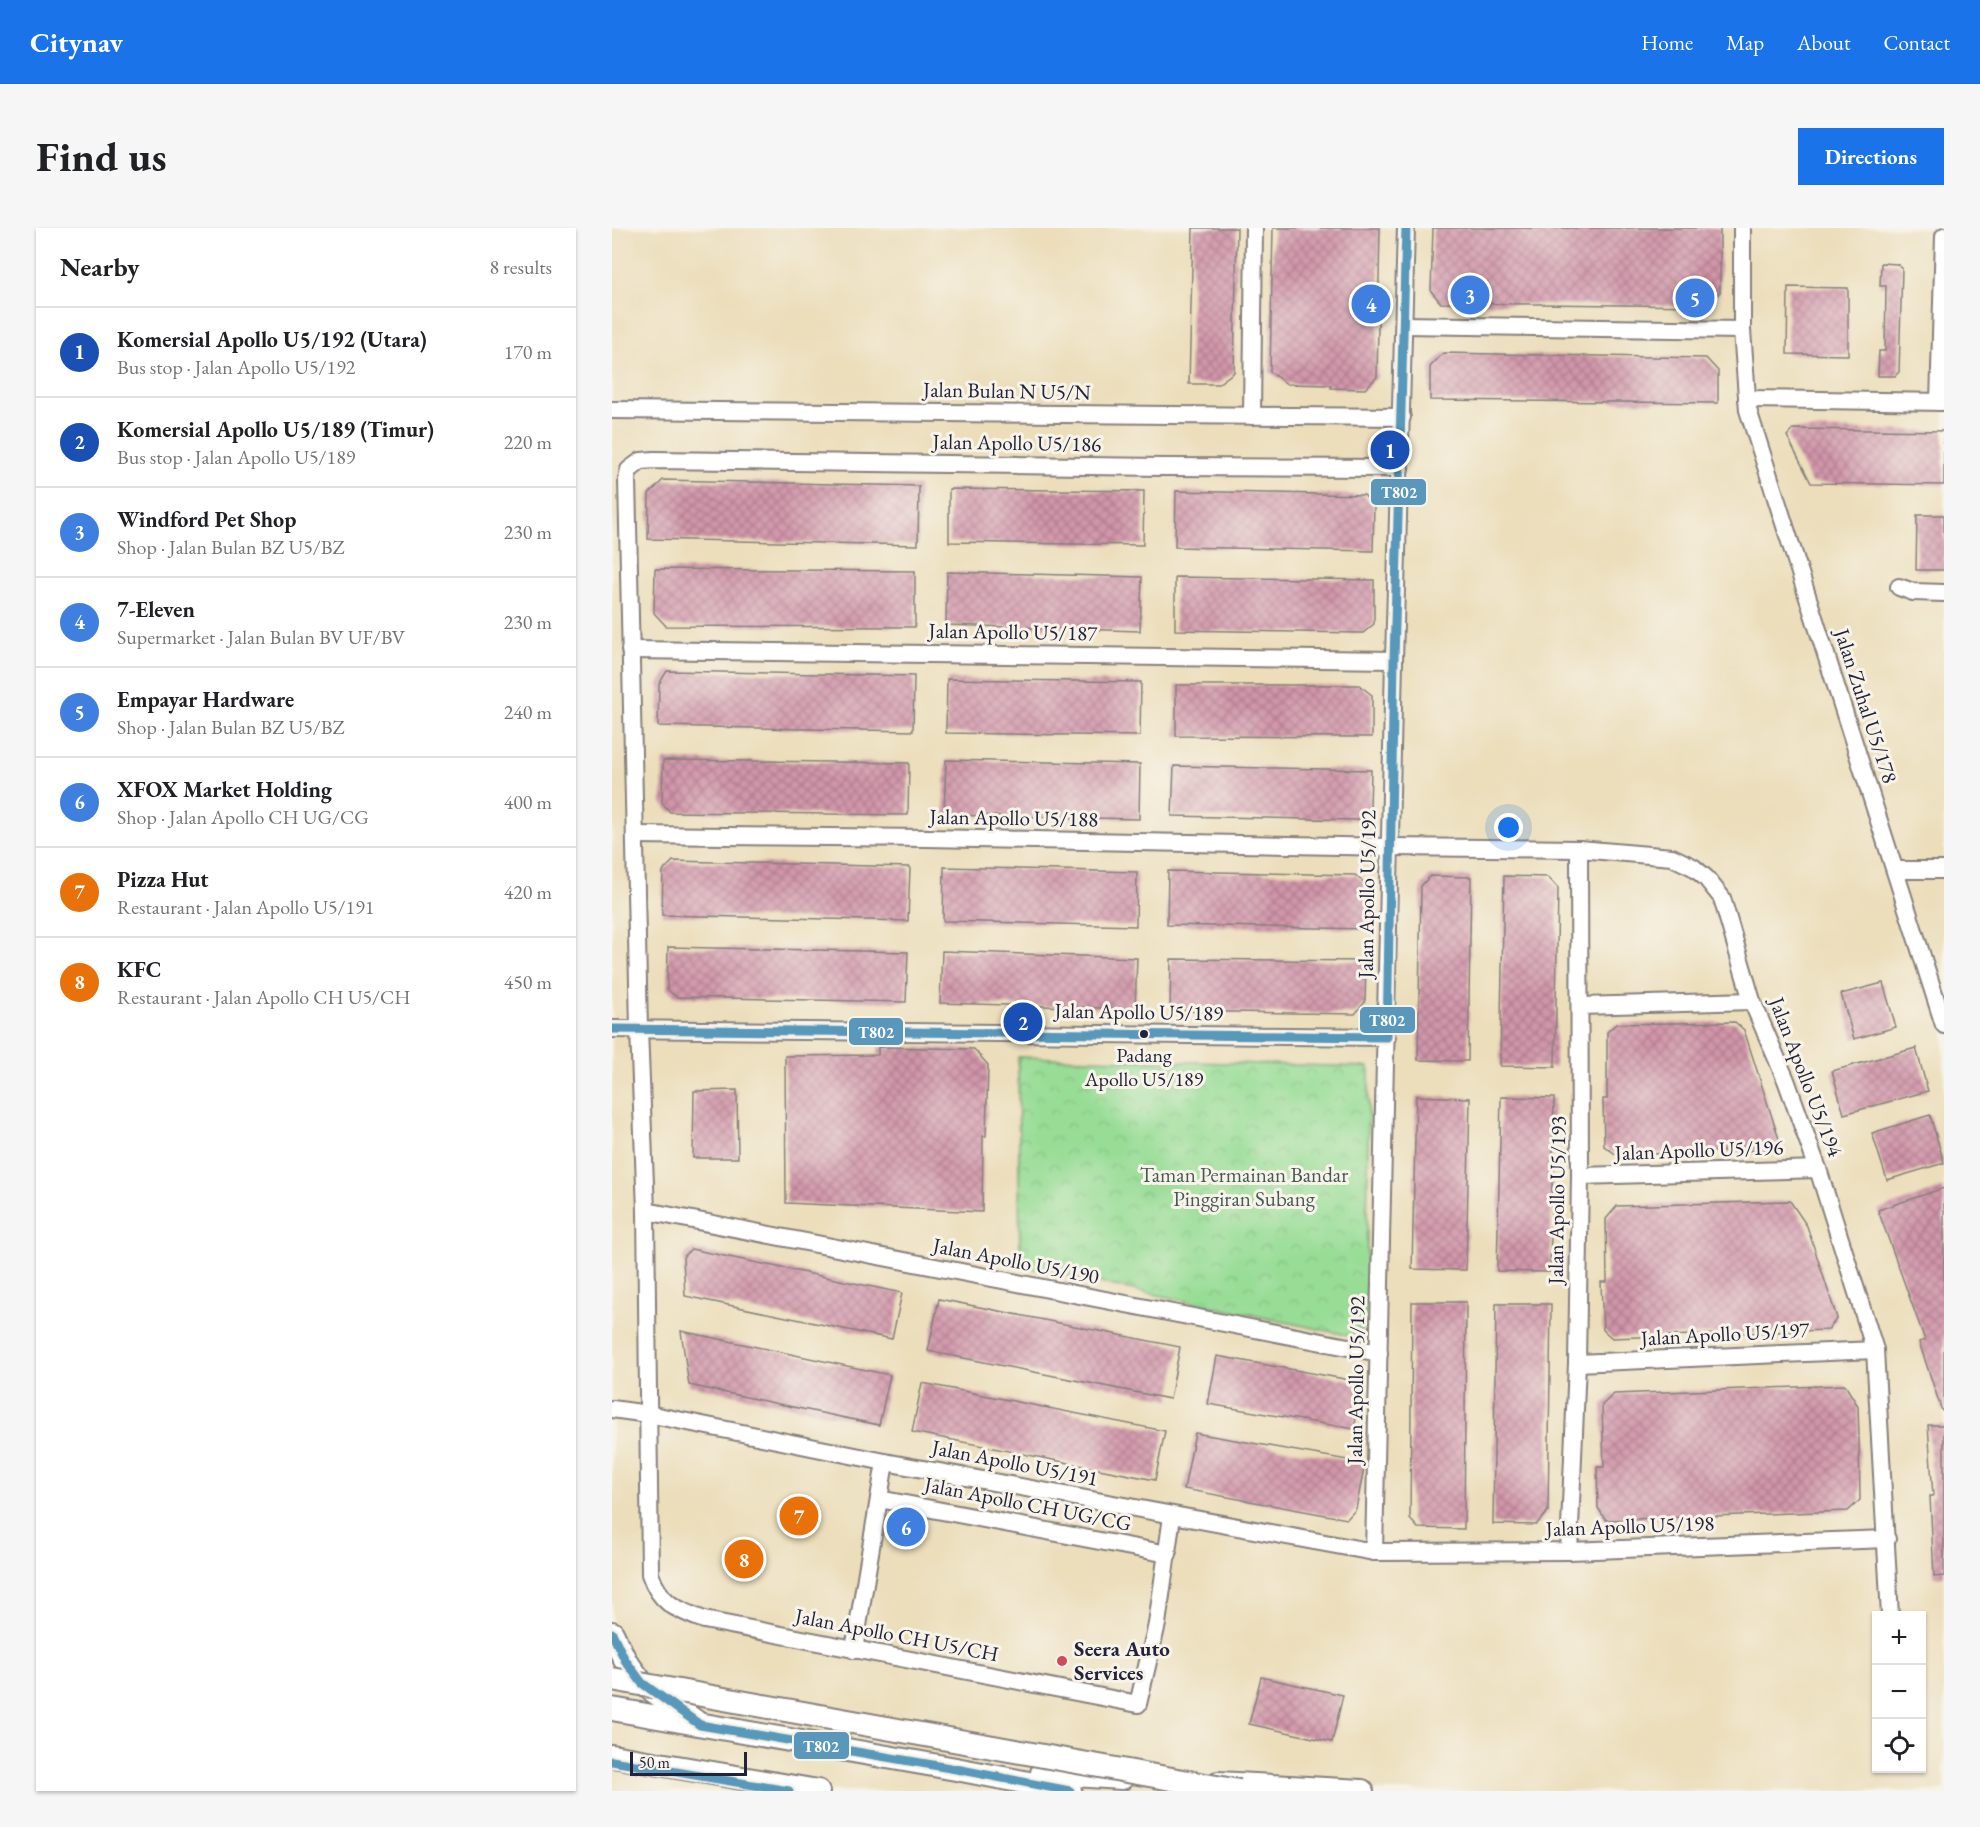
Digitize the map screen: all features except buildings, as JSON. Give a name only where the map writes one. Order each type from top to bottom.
[{"type":"highway","points":[[612,1633],[625,1660],[642,1683],[700,1725]]},
{"type":"highway","points":[[612,1679],[1239,1791]]},
{"type":"highway","points":[[612,1709],[1070,1791]]},
{"type":"highway","points":[[612,1719],[1022,1791]]},
{"type":"highway","points":[[612,1761],[760,1791]]},
{"type":"highway","points":[[612,1761],[789,1791]]},
{"type":"highway","points":[[612,1761],[818,1791]]},
{"type":"highway","points":[[956,1769],[1362,1791]]},
{"type":"street","points":[[1252,416],[1254,228]]},
{"type":"street","name":"Jalan Apollo U5/192","points":[[1374,1552],[1406,228]]},
{"type":"street","name":"Jalan Zuhal U5/178","points":[[1742,228],[1742,330],[1747,399],[1751,420],[1944,1026]]},
{"type":"street","points":[[1747,399],[1942,402],[1944,236]]},
{"type":"street","points":[[1404,325],[1742,330]]},
{"type":"street","name":"Jalan Bulan N U5/N","points":[[612,410],[1402,417]]},
{"type":"street","name":"Jalan Apollo U5/186","points":[[630,650],[627,479],[629,470],[641,461],[1400,468]]},
{"type":"street","points":[[1899,588],[1913,592],[1944,592]]},
{"type":"street","points":[[630,650],[639,1029],[646,1211],[648,1414]]},
{"type":"street","name":"Jalan Apollo U5/187","points":[[630,650],[1394,660]]},
{"type":"street","name":"Jalan Apollo U5/188","points":[[635,835],[927,838],[1391,848]]},
{"type":"street","name":"Jalan Apollo U5/194","points":[[1391,848],[1579,849],[1672,857],[1693,867],[1706,878],[1722,898],[1752,1001],[1782,1070],[1818,1169],[1875,1350],[1890,1611]]},
{"type":"street","name":"Jalan Apollo U5/193","points":[[1569,1551],[1577,1363],[1580,1176],[1579,849]]},
{"type":"street","points":[[1895,870],[1944,870]]},
{"type":"street","points":[[1581,1006],[1752,1001]]},
{"type":"street","name":"Jalan Apollo U5/189","points":[[612,1029],[1387,1037]]},
{"type":"street","name":"Jalan Apollo U5/196","points":[[1580,1176],[1818,1169]]},
{"type":"street","name":"Jalan Apollo U5/190","points":[[646,1211],[1379,1353]]},
{"type":"street","name":"Jalan Apollo U5/197","points":[[1577,1363],[1875,1350]]},
{"type":"street","name":"Jalan Apollo U5/191","points":[[612,1409],[648,1414],[885,1462],[1172,1516],[1374,1552]]},
{"type":"street","name":"Jalan Apollo CH U5/CH","points":[[648,1414],[650,1574],[656,1591],[668,1604],[704,1620],[1138,1704],[1157,1624],[1168,1554]]},
{"type":"street","points":[[854,1650],[885,1462]]},
{"type":"street","name":"Jalan Apollo CH UG/CG","points":[[879,1499],[1168,1554]]},
{"type":"street","points":[[1168,1554],[1172,1516]]},
{"type":"street","name":"Jalan Apollo U5/198","points":[[1374,1552],[1569,1551],[1887,1539]]},
{"type":"green space","name":"Taman Permainan Bandar Pinggiran Subang","points":[[1018,1057],[1369,1067],[1366,1326],[1351,1336],[1020,1266]]},
{"type":"transit line","name":"T802","points":[[612,1029],[1387,1037],[1394,660],[1406,228]]},
{"type":"transit line","name":"T802","points":[[612,1633],[625,1660],[642,1683],[700,1725],[1070,1791]]},
{"type":"transit line","name":"T802","points":[[612,1761],[789,1791]]},
{"type":"place","name":"Windford Pet Shop","points":[[1470,295]]},
{"type":"place","name":"Empayar Hardware","points":[[1695,298]]},
{"type":"place","name":"7-Eleven","points":[[1371,304]]},
{"type":"place","name":"Komersial Apollo U5/192 (Utara)","points":[[1390,450]]},
{"type":"place","name":"Komersial Apollo U5/189 (Timur)","points":[[1023,1022]]},
{"type":"place","name":"Padang Apollo U5/189","points":[[1144,1034]]},
{"type":"place","name":"Pizza Hut","points":[[799,1516]]},
{"type":"place","name":"XFOX Market Holding","points":[[906,1527]]},
{"type":"place","name":"KFC","points":[[744,1559]]},
{"type":"place","name":"Seera Auto Services","points":[[1062,1661]]}]
